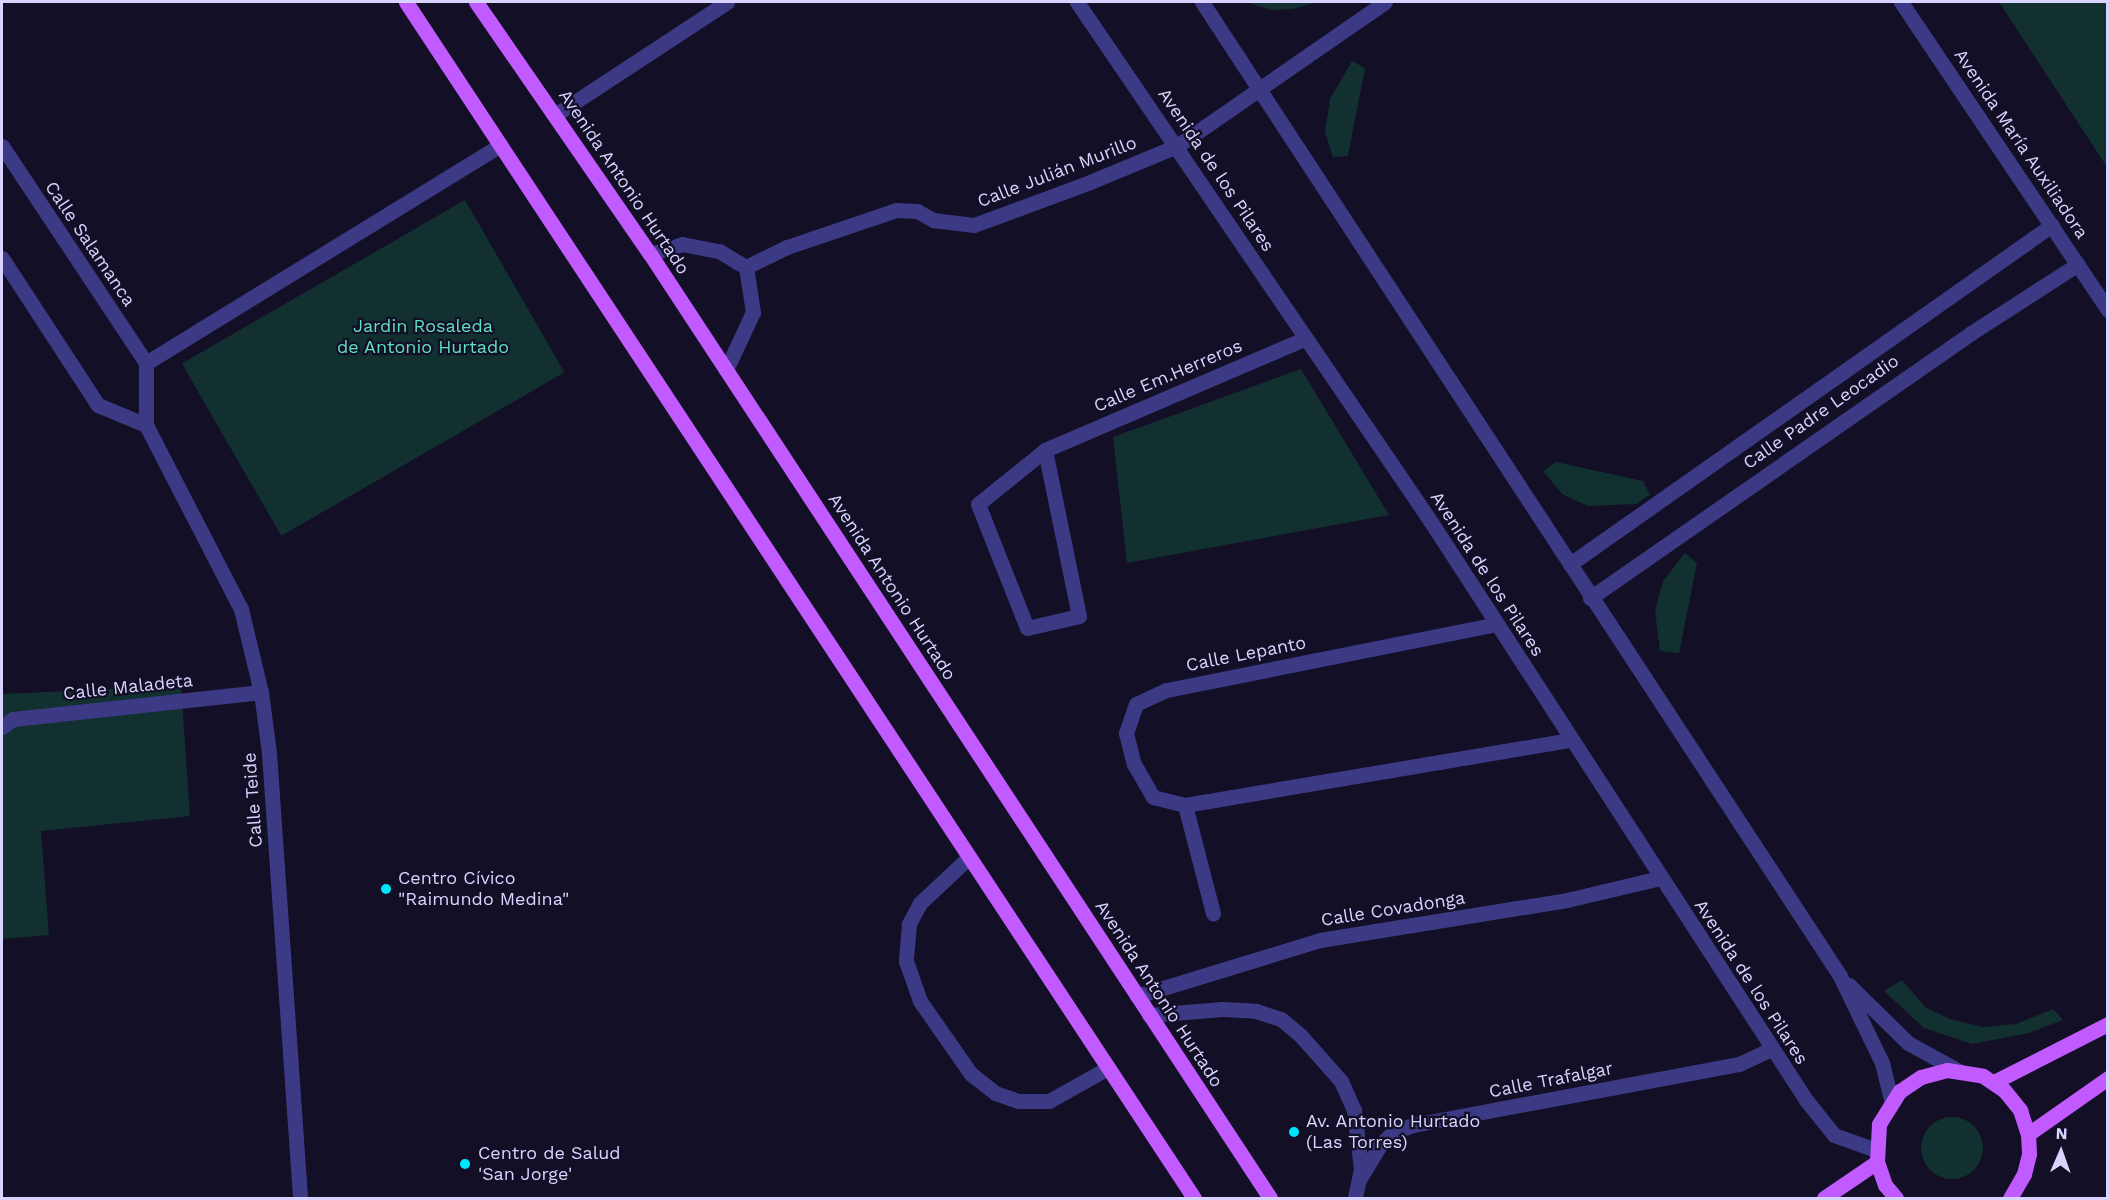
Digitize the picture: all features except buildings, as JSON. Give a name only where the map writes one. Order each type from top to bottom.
[{"type":"main road","points":[[406,2],[1194,1198]]},
{"type":"main road","name":"Avenida Antonio Hurtado","points":[[476,2],[650,254],[1270,1198]]},
{"type":"main road","points":[[1994,1082],[2108,1024]]},
{"type":"main road","points":[[1896,1198],[1885,1185],[1876,1156],[1879,1124],[1891,1100],[1922,1077],[1959,1071],[1994,1082],[2013,1099],[2028,1134],[2027,1165],[2010,1198]]},
{"type":"main road","points":[[2028,1134],[2108,1078]]},
{"type":"main road","points":[[1824,1198],[1876,1156]]},
{"type":"street","points":[[555,115],[727,2]]},
{"type":"street","name":"Avenida de los Pilares","points":[[1077,2],[1177,146],[1497,624],[1772,1049],[1834,1135],[1876,1156]]},
{"type":"street","points":[[1202,2],[1590,598],[1840,976],[1882,1063],[1891,1100]]},
{"type":"street","name":"Calle Julián Murillo","points":[[746,267],[787,246],[896,210],[917,211],[933,220],[974,225],[1177,146],[1258,87],[1385,2]]},
{"type":"street","name":"Avenida María Auxiliadora","points":[[1901,2],[2108,310]]},
{"type":"street","points":[[2,258],[98,405],[146,425],[146,363],[500,145]]},
{"type":"street","name":"Calle Salamanca","points":[[2,146],[146,363]]},
{"type":"street","name":"Calle Padre Leocadio","points":[[1570,564],[2052,225]]},
{"type":"street","points":[[650,254],[682,244],[718,251],[746,267],[753,312],[726,370]]},
{"type":"street","name":"Calle Padre Leocadio","points":[[1590,598],[1971,333],[2078,264]]},
{"type":"street","name":"Calle Em.Herreros","points":[[1045,450],[1079,616],[1028,628],[978,504],[1045,450],[1306,338]]},
{"type":"street","name":"Calle Teide","points":[[146,425],[241,609],[261,692],[269,753],[300,1198]]},
{"type":"street","name":"Calle Lepanto","points":[[1497,624],[1166,690],[1136,704],[1126,733],[1134,764],[1153,797],[1185,805],[1571,740]]},
{"type":"street","name":"Calle Maladeta","points":[[2,727],[13,719],[261,692]]},
{"type":"street","points":[[1185,805],[1212,913]]},
{"type":"street","points":[[968,858],[920,903],[909,924],[906,961],[920,1001],[971,1074],[995,1093],[1018,1101],[1049,1101],[1108,1068]]},
{"type":"street","name":"Calle Covadonga","points":[[1137,996],[1320,940],[1566,900],[1660,878]]},
{"type":"street","points":[[1840,976],[1908,1043],[1959,1071]]},
{"type":"street","points":[[1149,1015],[1222,1009],[1256,1011],[1281,1019],[1324,1058],[1341,1081],[1358,1128],[1359,1180],[1356,1198]]},
{"type":"street","name":"Calle Trafalgar","points":[[1359,1180],[1380,1145],[1393,1132],[1413,1125],[1740,1064],[1772,1049]]},
{"type":"green space","points":[[1246,2],[1317,2],[1293,9],[1272,10]]},
{"type":"green space","points":[[1999,2],[2107,2],[2107,167]]},
{"type":"green space","points":[[1352,61],[1365,68],[1348,156],[1333,157],[1325,132],[1330,99]]},
{"type":"green space","name":"Jardin Rosaleda de Antonio Hurtado","points":[[465,200],[564,372],[281,536],[182,364]]},
{"type":"green space","points":[[1301,369],[1389,515],[1127,563],[1113,437]]},
{"type":"green space","points":[[1556,462],[1643,481],[1650,495],[1636,504],[1588,506],[1562,494],[1543,471]]},
{"type":"green space","points":[[1685,553],[1697,563],[1679,653],[1660,651],[1655,611],[1663,581]]},
{"type":"green space","points":[[181,686],[190,816],[41,831],[49,935],[2,939],[2,694]]},
{"type":"green space","points":[[1902,980],[1925,1007],[1950,1019],[1982,1027],[2016,1024],[2053,1009],[2063,1020],[2029,1033],[1972,1044],[1924,1028],[1884,991]]},
{"type":"green space","points":[[1952,1117],[1964,1119],[1974,1126],[1981,1136],[1983,1148],[1981,1160],[1974,1170],[1964,1177],[1952,1179],[1940,1177],[1930,1170],[1923,1160],[1921,1148],[1923,1136],[1930,1126],[1940,1119]]},
{"type":"place","name":"Centro Cívico \"Raimundo Medina\"","points":[[386,889]]},
{"type":"place","name":"Av. Antonio Hurtado (Las Torres)","points":[[1294,1132]]},
{"type":"place","name":"Centro de Salud 'San Jorge'","points":[[465,1164]]}]
